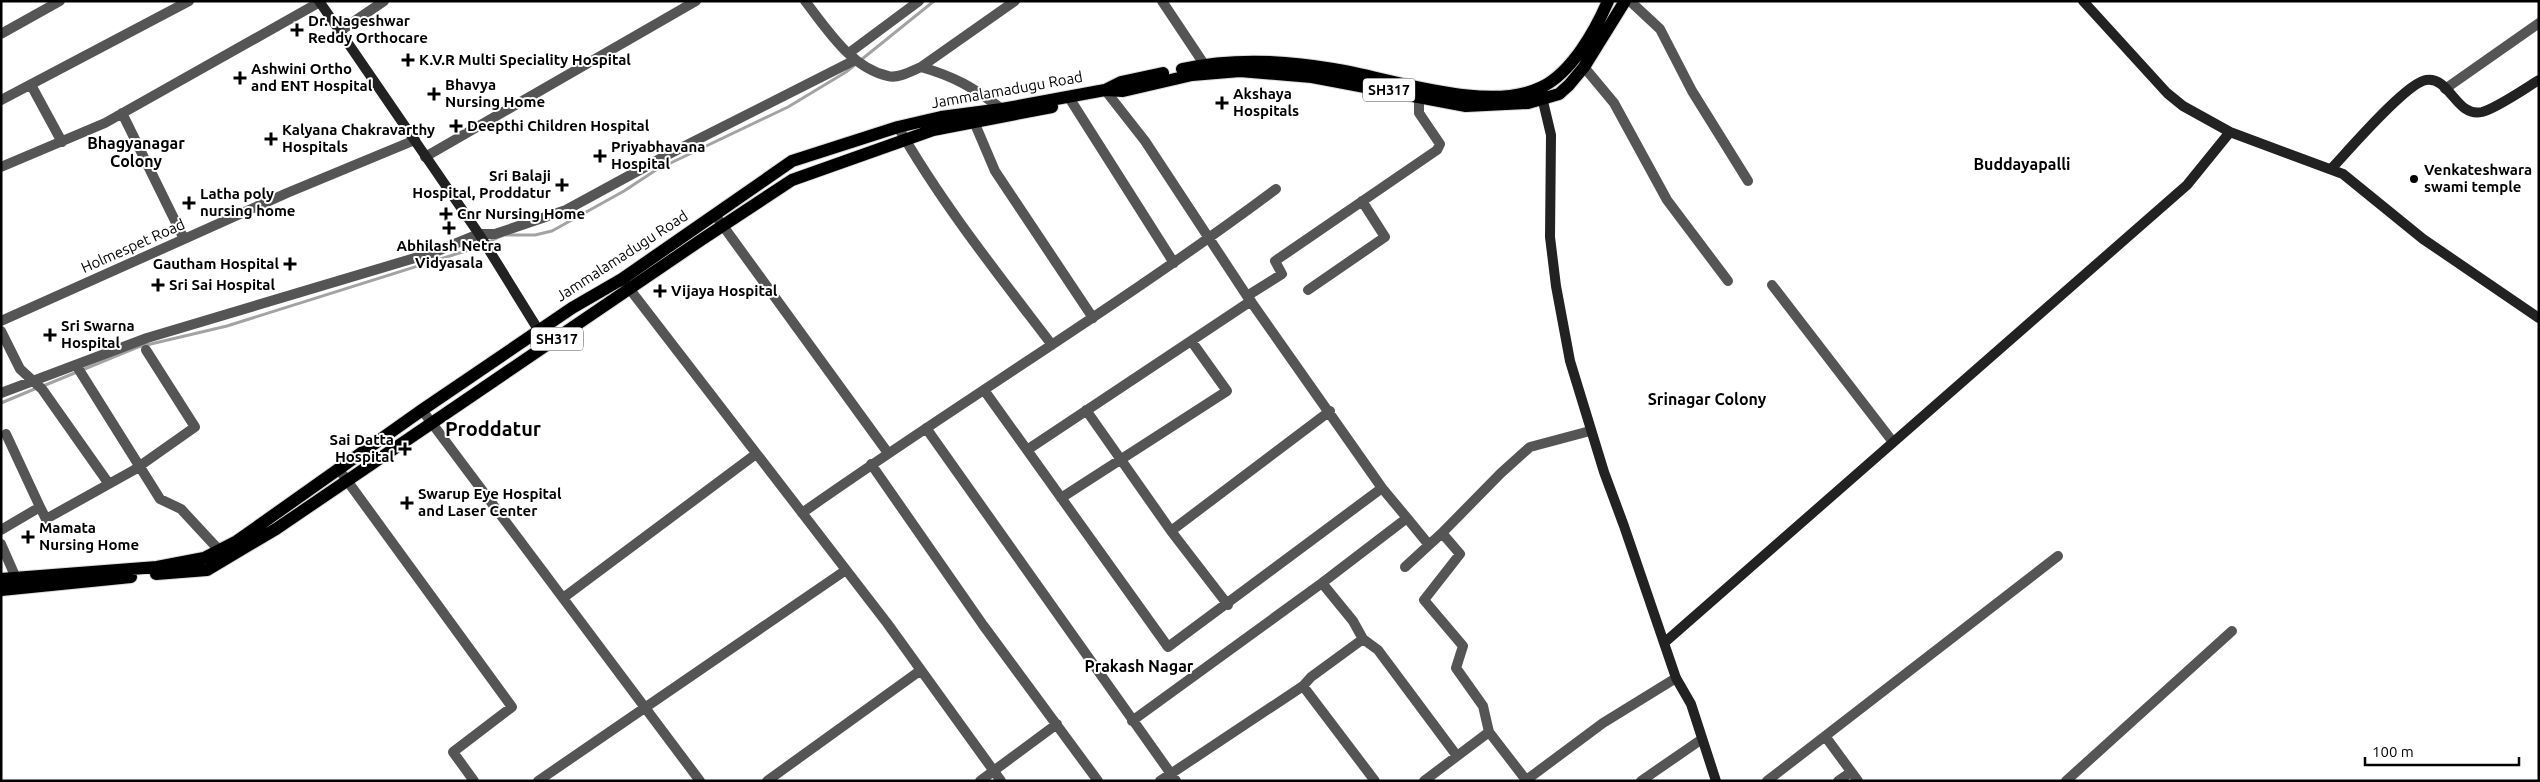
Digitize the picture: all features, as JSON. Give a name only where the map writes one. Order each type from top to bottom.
[{"type":"main road","name":"Jammalamadugu Road","points":[[422,410],[538,331],[626,284],[715,214],[792,161],[898,127],[941,117],[973,118],[1002,109],[1123,91],[1192,75],[1240,71],[1312,77],[1466,106],[1510,105],[1542,94],[1559,94],[1584,68],[1624,1]]},
{"type":"main road","points":[[2083,1],[2167,93],[2183,106],[2230,132],[2332,168],[2343,174],[2423,239],[2539,318]]},
{"type":"main road","points":[[320,2],[479,234],[538,331]]},
{"type":"main road","points":[[1107,92],[1120,82],[1204,64],[1254,60],[1303,64],[1466,96],[1542,94],[1568,67],[1606,5],[1616,16]]},
{"type":"main road","points":[[2332,168],[2415,84],[2433,79],[2463,108],[2472,113],[2483,112],[2539,80]]},
{"type":"main road","points":[[1542,94],[1552,135],[1550,237],[1556,286],[1570,361],[1590,431],[1676,678],[1691,704],[1716,781]]},
{"type":"main road","name":"SH317","points":[[1,590],[207,570],[276,529],[432,424],[626,284],[723,225],[792,180],[905,139],[973,118],[1071,99]]},
{"type":"main road","points":[[1664,643],[2187,185],[2230,132]]},
{"type":"main road","name":"SH317","points":[[1,579],[158,566],[204,558],[237,541],[422,410]]},
{"type":"street","points":[[1,34],[60,1]]},
{"type":"street","points":[[1,100],[189,1]]},
{"type":"street","points":[[340,31],[384,1]]},
{"type":"street","points":[[425,157],[696,1]]},
{"type":"street","points":[[805,1],[852,57],[889,77],[907,73],[921,66],[1015,1]]},
{"type":"street","points":[[1,393],[147,338],[435,252],[479,234],[495,234],[566,210],[852,57],[919,1]]},
{"type":"street","points":[[1162,1],[1204,64]]},
{"type":"street","points":[[1630,1],[1660,29],[1692,91],[1748,181]]},
{"type":"street","points":[[1,167],[62,142],[122,113],[320,2]]},
{"type":"street","points":[[2445,89],[2539,23]]},
{"type":"street","points":[[921,66],[950,75],[966,83],[1002,109]]},
{"type":"street","points":[[1584,68],[1614,103],[1667,200],[1728,281]]},
{"type":"street","points":[[31,85],[62,142]]},
{"type":"street","points":[[1107,92],[1145,141],[1249,299],[1330,411],[1382,488],[1429,545]]},
{"type":"street","points":[[1026,450],[1192,342],[1282,274],[1275,261],[1437,150],[1440,146],[1419,113],[1419,97]]},
{"type":"street","points":[[1071,99],[1174,263]]},
{"type":"street","points":[[122,113],[184,239]]},
{"type":"street","points":[[973,118],[995,171],[1092,318]]},
{"type":"street","points":[[898,127],[991,266],[1052,345]]},
{"type":"street","name":"Holmespet Road","points":[[1,321],[184,239],[415,140]]},
{"type":"street","points":[[802,514],[871,464],[1174,263],[1276,190]]},
{"type":"street","points":[[1308,290],[1385,237],[1362,201]]},
{"type":"street","points":[[715,214],[888,453]]},
{"type":"street","points":[[626,284],[846,570],[1000,781]]},
{"type":"street","points":[[1772,285],[1893,442]]},
{"type":"street","points":[[1,331],[20,368],[42,389],[109,484]]},
{"type":"street","points":[[1061,498],[1227,391],[1192,342]]},
{"type":"street","points":[[6,434],[46,519],[141,465],[195,427],[146,350]]},
{"type":"street","points":[[76,365],[141,465],[160,499],[181,509],[219,550]]},
{"type":"street","points":[[984,390],[1168,647],[1228,605],[1382,488]]},
{"type":"street","points":[[422,410],[700,781]]},
{"type":"street","points":[[1086,410],[1171,531],[1228,605]]},
{"type":"street","points":[[1171,531],[1330,411]]},
{"type":"street","points":[[926,428],[1173,777]]},
{"type":"street","points":[[1405,567],[1530,447],[1590,431]]},
{"type":"street","points":[[563,598],[756,454]]},
{"type":"street","points":[[871,464],[984,625],[1098,781]]},
{"type":"street","points":[[339,470],[512,707],[452,752],[474,781]]},
{"type":"street","points":[[1,530],[40,507]]},
{"type":"street","points":[[1132,721],[1322,583],[1407,518]]},
{"type":"street","points":[[1442,533],[1460,554],[1424,600],[1463,646],[1456,668],[1482,706],[1489,732],[1526,780],[1603,723],[1676,678]]},
{"type":"street","points":[[1,544],[16,578]]},
{"type":"street","points":[[1767,781],[2058,556]]},
{"type":"street","points":[[538,781],[846,570]]},
{"type":"street","points":[[1322,583],[1353,621],[1363,640],[1378,650],[1456,756]]},
{"type":"street","points":[[2066,781],[2232,631]]},
{"type":"street","points":[[1160,781],[1173,777],[1303,686],[1312,677],[1363,640]]},
{"type":"street","points":[[767,781],[920,670]]},
{"type":"street","points":[[1303,686],[1375,781]]},
{"type":"street","points":[[980,781],[1057,724]]},
{"type":"street","points":[[1424,781],[1489,732]]},
{"type":"street","points":[[1825,736],[1858,781]]},
{"type":"street","points":[[1641,781],[1702,739]]},
{"type":"street","points":[[1838,781],[1851,772]]},
{"type":"waterway","points":[[43,386],[138,347],[227,326],[472,249],[504,235],[535,235],[552,231],[624,191],[656,170],[788,107],[846,72],[934,1]]},
{"type":"waterway","points":[[1,403],[37,388]]},
{"type":"place","name":"Dr. Nageshwar Reddy Orthocare","points":[[297,30]]},
{"type":"place","name":"K.V.R Multi Speciality Hospital","points":[[408,60]]},
{"type":"place","name":"Ashwini Ortho and ENT Hospital","points":[[240,78]]},
{"type":"place","name":"Bhavya Nursing Home","points":[[434,94]]},
{"type":"place","name":"Akshaya Hospitals","points":[[1222,103]]},
{"type":"place","name":"Deepthi Children Hospital","points":[[456,126]]},
{"type":"place","name":"Kalyana Chakravarthy Hospitals","points":[[271,139]]},
{"type":"place","name":"Priyabhavana Hospital","points":[[600,156]]},
{"type":"place","name":"Venkateshwara swami temple","points":[[2414,179]]},
{"type":"place","name":"Sri Balaji Hospital, Proddatur","points":[[562,185]]},
{"type":"place","name":"Latha poly nursing home","points":[[189,203]]},
{"type":"place","name":"Cnr Nursing Home","points":[[446,214]]},
{"type":"place","name":"Abhilash Netra Vidyasala","points":[[449,228]]},
{"type":"place","name":"Gautham Hospital","points":[[290,264]]},
{"type":"place","name":"Sri Sai Hospital","points":[[158,285]]},
{"type":"place","name":"Vijaya Hospital","points":[[660,291]]},
{"type":"place","name":"Sri Swarna Hospital","points":[[50,335]]},
{"type":"place","name":"Sai Datta Hospital","points":[[405,449]]},
{"type":"place","name":"Swarup Eye Hospital and Laser Center","points":[[407,503]]},
{"type":"place","name":"Mamata Nursing Home","points":[[28,537]]},
{"type":"district","name":"Bhagyanagar Colony","points":[[136,152]]},
{"type":"district","name":"Buddayapalli","points":[[2022,164]]},
{"type":"district","name":"Srinagar Colony","points":[[1707,399]]},
{"type":"district","name":"Proddatur","points":[[493,429]]},
{"type":"district","name":"Prakash Nagar","points":[[1139,666]]}]
